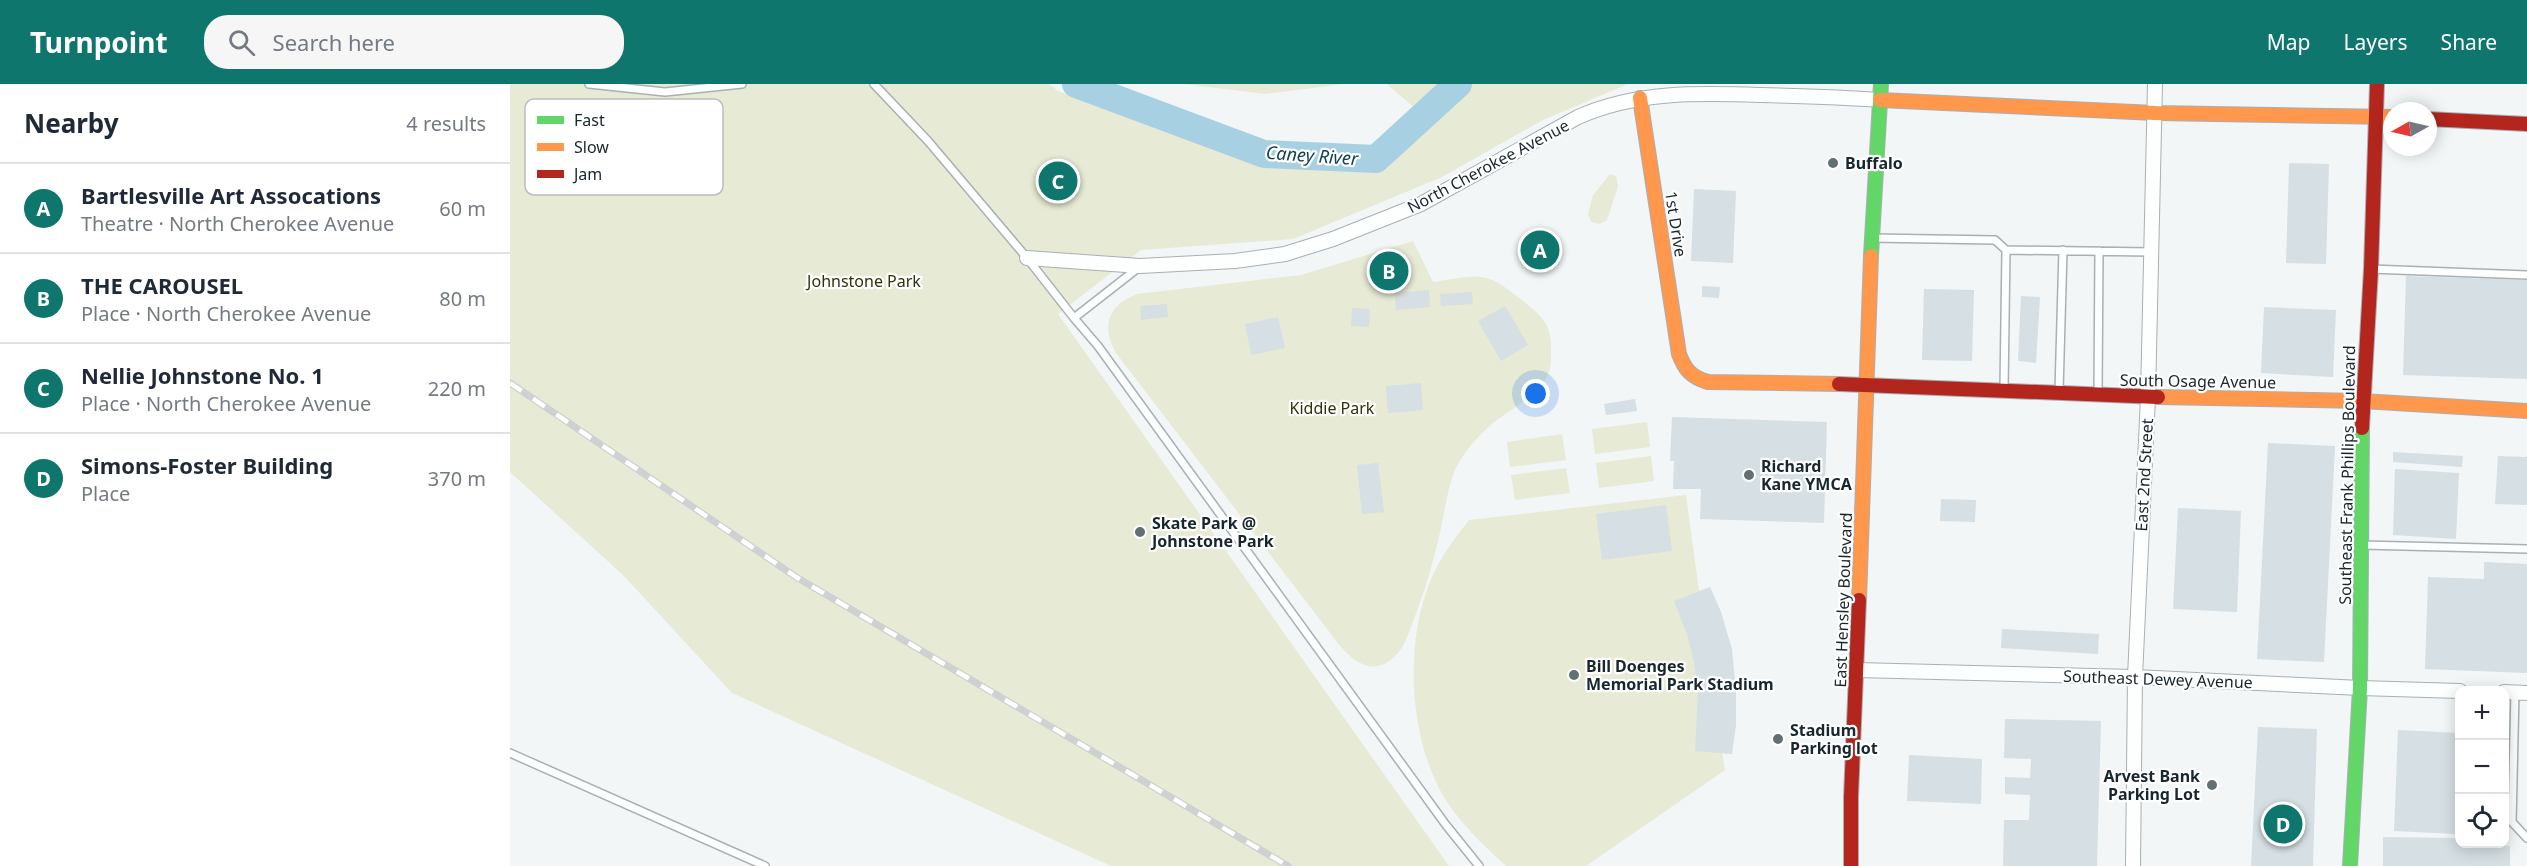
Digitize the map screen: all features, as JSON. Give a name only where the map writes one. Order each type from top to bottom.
[{"type":"street","name":"East Hensley Boulevard","points":[[1851,866],[1851,797],[1872,238],[1881,84]]},
{"type":"street","name":"East 2nd Street","points":[[2133,866],[2135,676],[2148,398],[2155,84]]},
{"type":"street","name":"Southeast Frank Phillips Boulevard","points":[[2350,866],[2360,688],[2362,401],[2371,269],[2377,84]]},
{"type":"street","name":"North Cherokee Avenue","points":[[1027,258],[1140,267],[1235,261],[1285,254],[1333,239],[1420,204],[1578,117],[1604,106],[1640,99],[1692,93],[1880,100]]},
{"type":"street","name":"1st Drive","points":[[1640,99],[1679,354]]},
{"type":"street","points":[[1880,100],[2155,113],[2383,116]]},
{"type":"street","points":[[2437,119],[2527,124]]},
{"type":"street","name":"South Osage Avenue","points":[[1679,354],[1684,370],[1691,377],[1708,381],[1868,385],[2148,398],[2362,401],[2527,411]]},
{"type":"street","name":"Southeast Dewey Avenue","points":[[1857,670],[2135,676],[2455,691]]},
{"type":"lane","points":[[589,84],[665,92],[742,84]]},
{"type":"lane","points":[[874,84],[928,141],[1098,346],[1446,825],[1479,866]]},
{"type":"lane","points":[[1872,238],[1995,240],[2006,250],[2151,252]]},
{"type":"lane","points":[[2004,391],[2006,250]]},
{"type":"lane","points":[[2059,394],[2063,250]]},
{"type":"lane","points":[[2098,395],[2099,251]]},
{"type":"lane","points":[[1074,318],[1140,267]]},
{"type":"lane","points":[[2371,269],[2527,275]]},
{"type":"lane","points":[[2362,545],[2527,549]]},
{"type":"lane","points":[[2515,692],[2512,822],[2524,832],[2527,838]]},
{"type":"lane","points":[[510,753],[765,866]]},
{"type":"green space","name":"Johnstone Park","points":[[510,84],[1049,84],[1058,91],[1270,168],[1385,170],[1433,124],[1387,84],[1628,84],[1543,120],[1442,177],[1293,239],[1141,250],[1058,314],[1449,866],[1111,866],[732,693],[623,575],[510,472]]},
{"type":"green space","points":[[1183,84],[1343,84],[1266,94]]},
{"type":"green space","points":[[1610,174],[1616,176],[1618,186],[1607,220],[1600,224],[1591,222],[1588,214],[1593,195]]},
{"type":"green space","name":"Kiddie Park","points":[[1413,241],[1433,282],[1464,277],[1485,278],[1503,286],[1534,310],[1549,330],[1551,364],[1546,378],[1533,394],[1487,429],[1471,445],[1458,464],[1449,487],[1430,570],[1406,640],[1393,658],[1385,664],[1370,666],[1355,660],[1337,642],[1116,353],[1111,343],[1108,325],[1119,304],[1137,294],[1301,275]]},
{"type":"green space","points":[[1647,422],[1650,447],[1595,454],[1592,429]]},
{"type":"green space","points":[[1562,434],[1566,460],[1510,467],[1507,442]]},
{"type":"green space","points":[[1651,456],[1654,481],[1599,488],[1596,463]]},
{"type":"green space","points":[[1566,468],[1570,493],[1515,500],[1511,475]]},
{"type":"green space","name":"Bill Doenges Memorial Park Stadium","points":[[1686,495],[1699,591],[1710,587],[1721,612],[1736,724],[1732,754],[1722,753],[1725,770],[1586,866],[1506,866],[1473,834],[1445,799],[1424,749],[1414,692],[1416,634],[1422,607],[1438,565],[1469,520]]},
{"type":"building","points":[[2289,163],[2329,164],[2326,264],[2286,263]]},
{"type":"building","points":[[1694,189],[1736,191],[1733,263],[1691,261]]},
{"type":"building","points":[[1389,259],[1398,262],[1401,271],[1398,280],[1389,283],[1380,280],[1377,271],[1380,262]]},
{"type":"building","points":[[2406,276],[2527,280],[2527,379],[2403,375]]},
{"type":"building","points":[[1702,286],[1720,287],[1719,298],[1702,297]]},
{"type":"building","points":[[1924,289],[1974,290],[1972,361],[1922,360]]},
{"type":"building","points":[[1429,290],[1430,307],[1396,310],[1395,293]]},
{"type":"building","points":[[1472,292],[1473,304],[1441,306],[1440,294]]},
{"type":"building","points":[[2021,296],[2040,297],[2036,363],[2018,361]]},
{"type":"building","points":[[1167,304],[1168,317],[1141,320],[1140,306]]},
{"type":"building","points":[[1505,306],[1528,345],[1501,361],[1478,321]]},
{"type":"building","points":[[2264,307],[2336,310],[2333,377],[2261,373]]},
{"type":"building","points":[[1352,308],[1370,309],[1369,327],[1351,326]]},
{"type":"building","points":[[1278,317],[1285,348],[1251,355],[1245,324]]},
{"type":"building","points":[[1421,383],[1423,410],[1388,413],[1386,386]]},
{"type":"building","points":[[1635,399],[1637,411],[1606,415],[1604,404]]},
{"type":"building","name":"Richard Kane YMCA","points":[[1672,417],[1827,422],[1824,523],[1700,519],[1701,489],[1673,489],[1674,461],[1670,461]]},
{"type":"building","points":[[2268,443],[2335,446],[2324,662],[2257,659]]},
{"type":"building","points":[[2393,452],[2463,456],[2462,467],[2393,462]]},
{"type":"building","points":[[2498,456],[2527,457],[2527,505],[2495,504]]},
{"type":"building","points":[[1378,463],[1384,512],[1362,514],[1357,465]]},
{"type":"building","points":[[2395,469],[2459,473],[2456,539],[2393,535]]},
{"type":"building","points":[[1941,499],[1976,500],[1975,522],[1940,521]]},
{"type":"building","points":[[1666,505],[1672,551],[1602,560],[1596,514]]},
{"type":"building","points":[[2178,508],[2241,511],[2237,612],[2173,609]]},
{"type":"building","points":[[2484,562],[2527,564],[2527,673],[2425,669],[2428,577],[2484,579]]},
{"type":"building","points":[[1710,587],[1721,612],[1732,649],[1736,724],[1732,754],[1695,751],[1698,691],[1694,662],[1687,634],[1674,601]]},
{"type":"building","points":[[2002,629],[2099,634],[2098,654],[2001,648]]},
{"type":"building","points":[[2005,719],[2101,721],[2097,866],[2003,866],[2004,820],[2029,820],[2030,795],[2005,794],[2005,777],[2030,778],[2031,759],[2004,758]]},
{"type":"building","points":[[2258,727],[2317,729],[2313,866],[2251,866]]},
{"type":"building","points":[[2398,730],[2455,733],[2455,834],[2394,831]]},
{"type":"building","points":[[1909,755],[1982,759],[1981,804],[1907,801]]},
{"type":"building","points":[[2383,837],[2455,838],[2455,848],[2509,848],[2510,846],[2510,866],[2383,866]]},
{"type":"waterway","name":"Caney River","points":[[1076,84],[1264,154],[1376,159],[1458,84]]},
{"type":"railway","points":[[510,383],[796,577],[1288,866]]},
{"type":"traffic: fast","points":[[1871,256],[1881,84]]},
{"type":"traffic: fast","points":[[2350,866],[2360,688],[2362,428]]},
{"type":"traffic: slow","points":[[1640,98],[1679,354],[1686,369],[1697,378],[1708,382],[1839,384]]},
{"type":"traffic: slow","points":[[1880,100],[2155,113],[2383,117]]},
{"type":"traffic: slow","points":[[1859,600],[1871,256]]},
{"type":"traffic: slow","points":[[2158,397],[2362,401],[2527,411]]},
{"type":"traffic: jam","points":[[2362,428],[2371,269],[2377,84]]},
{"type":"traffic: jam","points":[[2437,119],[2527,124]]},
{"type":"traffic: jam","points":[[1839,384],[2158,397]]},
{"type":"traffic: jam","points":[[1851,866],[1851,797],[1859,600]]},
{"type":"place","name":"Buffalo","points":[[1833,163]]},
{"type":"place","name":"Nellie Johnstone No. 1","points":[[1058,181]]},
{"type":"place","name":"Bartlesville Art Assocations","points":[[1540,250]]},
{"type":"place","name":"THE CAROUSEL","points":[[1389,271]]},
{"type":"place","name":"Richard Kane YMCA","points":[[1749,475]]},
{"type":"place","name":"Skate Park @ Johnstone Park","points":[[1140,532]]},
{"type":"place","name":"Bill Doenges Memorial Park Stadium","points":[[1574,675]]},
{"type":"place","name":"Stadium Parking lot","points":[[1778,739]]},
{"type":"place","name":"Arvest Bank Parking Lot","points":[[2212,785]]},
{"type":"place","name":"Simons-Foster Building","points":[[2283,824]]}]
